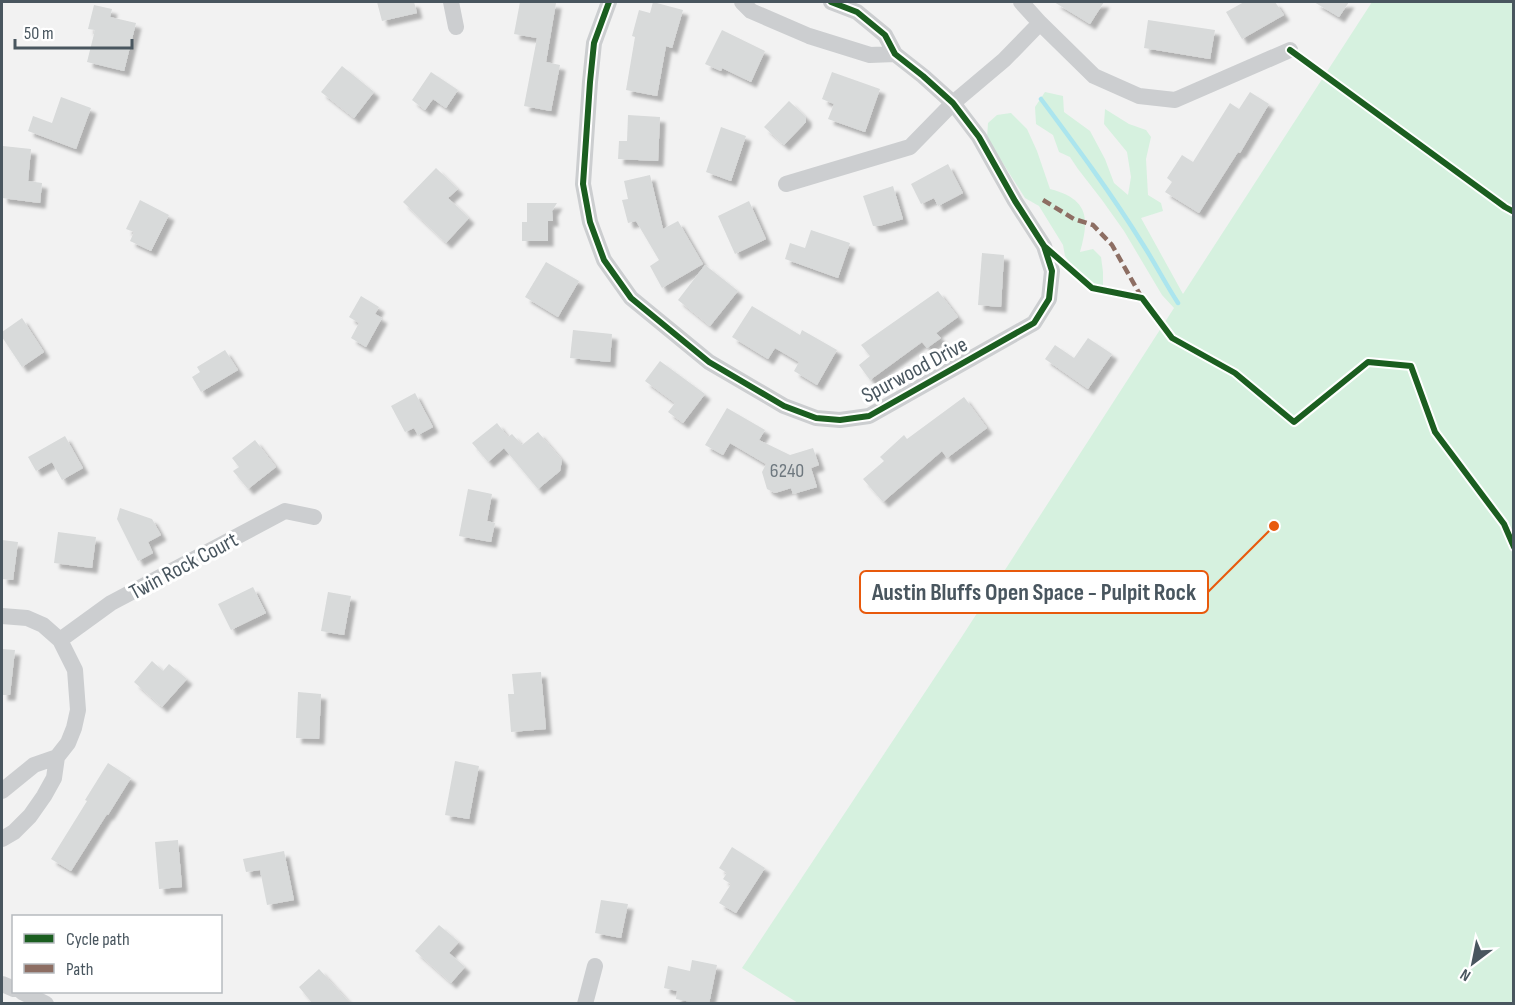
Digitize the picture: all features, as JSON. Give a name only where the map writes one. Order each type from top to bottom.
[{"type":"street","points":[[451,2],[456,27]]},
{"type":"street","name":"Spurwood Drive","points":[[609,2],[594,43],[583,184],[590,222],[604,260],[631,298],[709,362],[784,406],[816,418],[840,420],[869,416],[1034,323],[1048,299],[1052,271],[1044,246],[1015,201],[979,137],[953,103],[895,54],[885,35],[857,12],[831,2]]},
{"type":"street","points":[[742,2],[751,11],[809,36],[870,55],[895,54]]},
{"type":"street","points":[[1021,2],[1095,76],[1139,96],[1175,100],[1290,50]]},
{"type":"street","points":[[786,184],[910,147],[953,103],[1004,60],[1040,23]]},
{"type":"street","name":"Twin Rock Court","points":[[60,640],[111,603],[285,511],[314,517]]},
{"type":"street","points":[[2,616],[27,618],[43,625],[60,640],[75,670],[78,710],[74,728],[68,743],[57,757],[54,778],[44,796],[30,816],[14,832],[2,839]]},
{"type":"street","points":[[2,791],[34,765],[57,757]]},
{"type":"street","points":[[585,1004],[595,966]]},
{"type":"street","points":[[24,993],[46,1004]]},
{"type":"green space","points":[[1372,2],[1513,2],[1513,1003],[798,1003],[742,968],[961,638],[1174,308],[1162,295],[1124,231],[1070,157],[1059,152],[1053,135],[1036,124],[1035,107],[1045,92],[1063,96],[1064,112],[1090,131],[1105,159],[1114,183],[1128,195],[1131,177],[1127,152],[1104,124],[1105,109],[1129,124],[1146,130],[1151,137],[1146,159],[1148,195],[1161,203],[1163,211],[1141,218],[1183,294]]},
{"type":"green space","points":[[1011,113],[1027,129],[1050,189],[1072,198],[1083,211],[1085,229],[1080,252],[1093,249],[1101,257],[1103,291],[1092,288],[1080,278],[1065,256],[1063,245],[1039,206],[1025,198],[987,138],[988,123],[997,115]]},
{"type":"building","points":[[377,2],[414,2],[417,13],[382,21]]},
{"type":"building","points":[[520,2],[556,3],[546,62],[560,65],[551,111],[524,106],[537,38],[514,34]]},
{"type":"building","points":[[653,2],[683,10],[672,48],[666,46],[657,96],[626,90],[635,37],[632,36],[639,10],[650,13]]},
{"type":"building","points":[[1054,2],[1104,2],[1090,24]]},
{"type":"building","points":[[1244,2],[1275,2],[1284,15],[1242,39],[1226,12]]},
{"type":"building","points":[[1314,2],[1349,2],[1339,17]]},
{"type":"building","points":[[94,5],[112,9],[110,17],[136,23],[124,71],[87,62],[95,30],[88,29]]},
{"type":"building","points":[[1148,20],[1215,30],[1210,59],[1144,48]]},
{"type":"building","points":[[722,30],[765,51],[751,82],[722,68],[721,71],[705,64]]},
{"type":"building","points":[[342,66],[374,92],[354,118],[321,92]]},
{"type":"building","points":[[431,72],[458,90],[446,108],[433,99],[425,110],[412,100]]},
{"type":"building","points":[[832,72],[880,89],[865,132],[828,119],[834,104],[822,99]]},
{"type":"building","points":[[1250,92],[1269,104],[1240,153],[1238,152],[1199,213],[1165,192],[1172,182],[1167,178],[1182,155],[1193,162],[1230,103],[1239,109]]},
{"type":"building","points":[[61,97],[91,108],[76,149],[28,131],[33,116],[52,123]]},
{"type":"building","points":[[789,101],[806,117],[806,122],[784,145],[764,127]]},
{"type":"building","points":[[628,115],[660,117],[658,161],[618,159],[619,141],[627,141]]},
{"type":"building","points":[[721,127],[746,136],[731,181],[706,172]]},
{"type":"building","points":[[3,146],[31,149],[28,181],[42,183],[40,203],[2,198]]},
{"type":"building","points":[[948,164],[963,193],[938,206],[934,198],[921,204],[911,184]]},
{"type":"building","points":[[436,168],[458,189],[448,198],[469,218],[446,243],[403,202]]},
{"type":"building","points":[[650,175],[663,229],[678,221],[703,264],[662,288],[650,266],[659,260],[636,221],[628,223],[622,200],[628,199],[624,181]]},
{"type":"building","points":[[893,186],[903,219],[873,226],[863,196]]},
{"type":"building","points":[[140,200],[169,215],[151,251],[130,241],[134,232],[126,229]]},
{"type":"building","points":[[749,201],[766,239],[735,254],[718,216]]},
{"type":"building","points":[[527,203],[557,203],[552,211],[553,221],[548,221],[548,241],[522,241],[522,222],[527,222]]},
{"type":"building","points":[[811,230],[850,243],[838,278],[785,259],[790,243],[805,248]]},
{"type":"building","points":[[982,253],[1004,255],[1001,307],[978,305]]},
{"type":"building","points":[[546,262],[579,281],[558,317],[525,297]]},
{"type":"building","points":[[705,265],[738,291],[710,326],[678,300]]},
{"type":"building","points":[[938,291],[958,317],[936,333],[941,338],[927,348],[922,342],[870,380],[859,365],[870,356],[861,345]]},
{"type":"building","points":[[361,296],[379,307],[375,314],[382,318],[366,347],[351,338],[359,323],[349,317]]},
{"type":"building","points":[[752,306],[800,335],[802,330],[837,350],[817,385],[794,371],[799,362],[775,348],[768,359],[732,337]]},
{"type":"building","points":[[22,318],[44,352],[22,367],[2,337],[2,332]]},
{"type":"building","points":[[573,330],[612,334],[610,362],[570,358]]},
{"type":"building","points":[[1088,338],[1112,354],[1088,389],[1045,359],[1055,345],[1074,358]]},
{"type":"building","points":[[225,350],[238,370],[201,392],[192,377],[200,372],[197,367]]},
{"type":"building","points":[[660,361],[705,394],[683,423],[668,412],[675,403],[645,381]]},
{"type":"building","points":[[415,393],[433,427],[418,435],[414,428],[405,432],[391,406]]},
{"type":"building","points":[[964,397],[987,428],[947,458],[942,451],[883,502],[863,479],[884,461],[880,457],[904,435],[907,439]]},
{"type":"building","points":[[727,408],[765,430],[759,440],[790,455],[813,448],[819,465],[811,468],[817,487],[793,494],[791,488],[775,493],[767,489],[762,472],[766,464],[730,443],[723,455],[705,445]]},
{"type":"building","points":[[497,423],[508,437],[512,434],[522,445],[538,432],[562,460],[560,471],[538,489],[504,448],[488,462],[472,443]]},
{"type":"building","points":[[65,436],[83,468],[62,480],[52,462],[36,471],[28,457]]},
{"type":"building","points":[[255,440],[276,467],[248,489],[233,471],[239,467],[232,458]]},
{"type":"building","points":[[468,489],[492,494],[487,521],[495,523],[491,542],[459,536]]},
{"type":"building","points":[[120,508],[152,519],[161,535],[148,542],[153,553],[138,561],[117,519]]},
{"type":"building","points":[[58,532],[96,537],[92,568],[54,563]]},
{"type":"building","points":[[2,540],[18,542],[13,580],[2,579]]},
{"type":"building","points":[[253,587],[266,613],[231,630],[218,604]]},
{"type":"building","points":[[328,592],[351,596],[344,635],[321,631]]},
{"type":"building","points":[[2,649],[15,650],[10,695],[2,695]]},
{"type":"building","points":[[152,661],[163,671],[169,664],[187,679],[162,707],[134,682]]},
{"type":"building","points":[[541,672],[546,729],[511,732],[508,694],[514,694],[512,674]]},
{"type":"building","points":[[298,692],[321,694],[319,739],[296,738]]},
{"type":"building","points":[[455,761],[479,766],[469,819],[445,815]]},
{"type":"building","points":[[108,763],[131,778],[71,871],[51,859]]},
{"type":"building","points":[[178,840],[182,887],[159,889],[155,842]]},
{"type":"building","points":[[732,847],[765,868],[736,913],[719,903],[731,884],[723,879],[727,873],[719,868]]},
{"type":"building","points":[[284,851],[294,900],[267,905],[260,870],[246,872],[243,859]]},
{"type":"building","points":[[601,900],[628,904],[621,938],[595,933]]},
{"type":"building","points":[[439,925],[459,942],[449,953],[465,967],[451,983],[415,951]]},
{"type":"building","points":[[692,960],[717,965],[709,1004],[676,999],[677,991],[664,988],[668,966],[690,971]]},
{"type":"building","points":[[319,969],[351,1004],[313,1004],[299,987]]},
{"type":"waterway","points":[[1041,99],[1118,206],[1178,303]]},
{"type":"marked path","points":[[1043,200],[1074,219],[1093,225],[1112,245],[1142,298]]},
{"type":"cycle path","points":[[609,2],[594,43],[583,184],[590,222],[604,260],[631,298],[709,362],[784,406],[816,418],[840,420],[869,416],[1034,323],[1049,299],[1052,271],[1044,246],[1015,201],[979,137],[953,103],[895,54],[885,35],[857,12],[831,2]]},
{"type":"cycle path","points":[[1290,50],[1514,212]]},
{"type":"cycle path","points":[[1044,246],[1092,288],[1142,298],[1172,338],[1235,373],[1294,422],[1368,362],[1411,366],[1435,432],[1504,524],[1514,547]]},
{"type":"place","name":"Austin Bluffs Open Space - Pulpit Rock","points":[[1274,526]]}]
